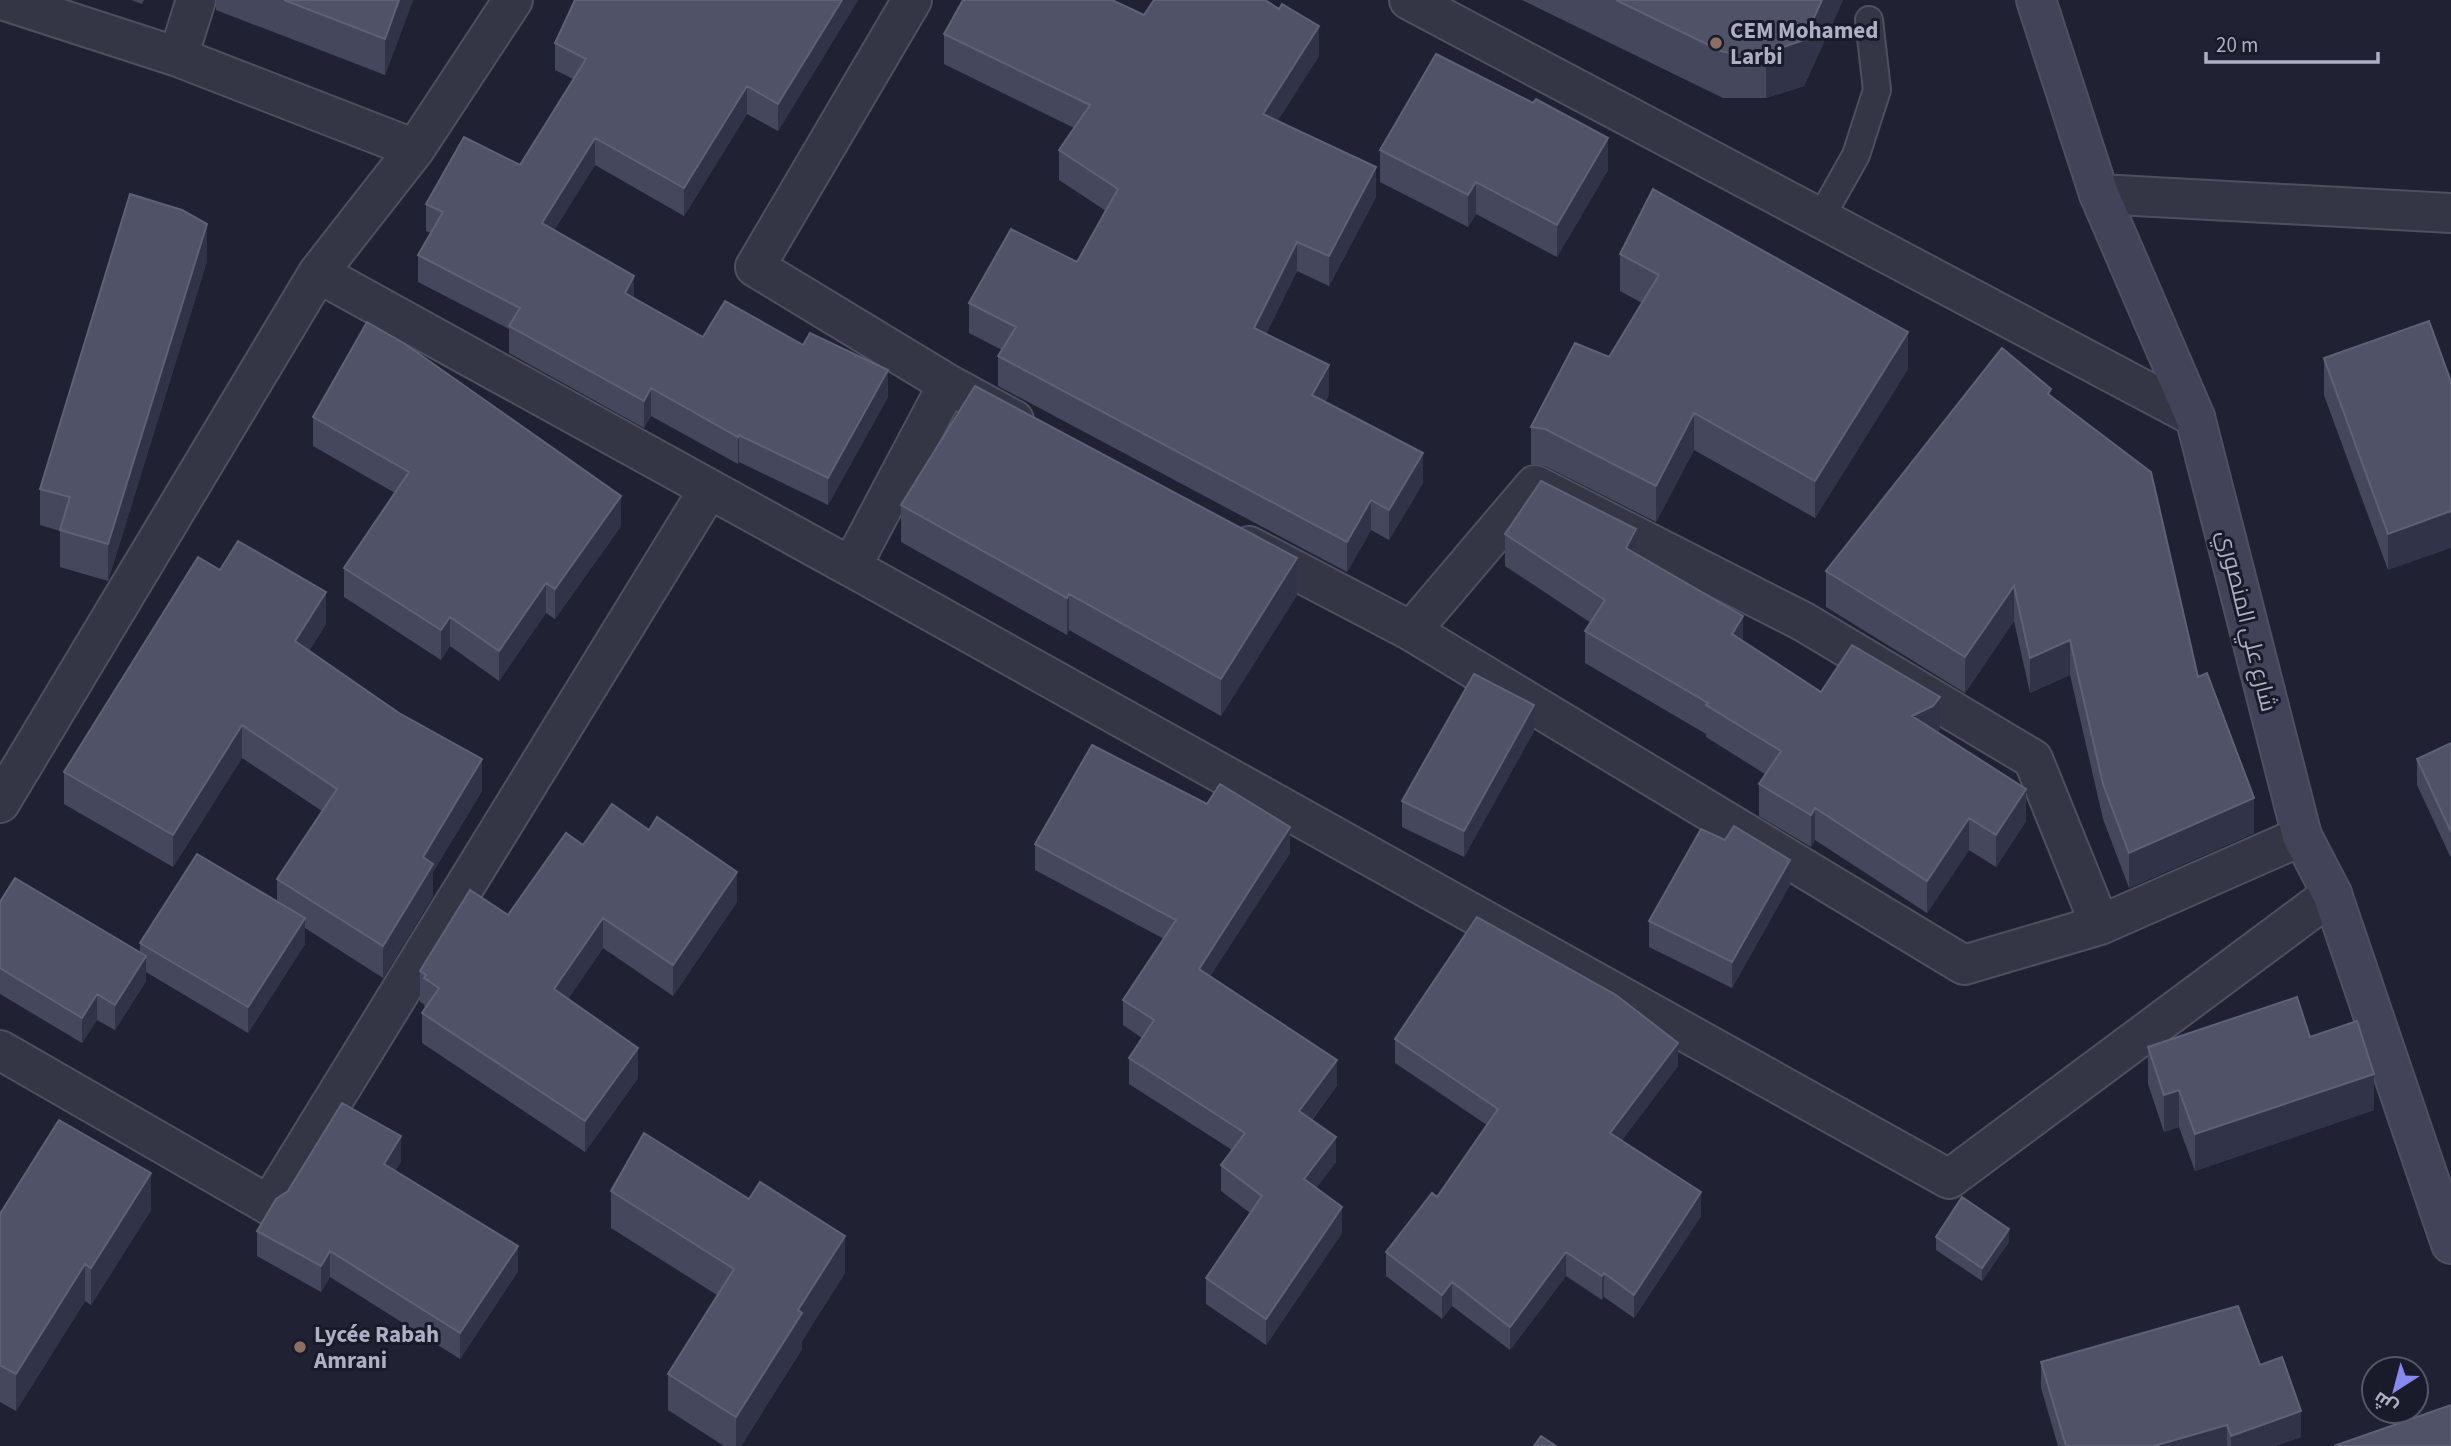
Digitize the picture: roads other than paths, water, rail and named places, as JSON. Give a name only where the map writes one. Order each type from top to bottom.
[{"type":"main road","name":"شارع علي المنصوري","points":[[2036,0],[2099,194],[2195,417],[2302,836],[2332,894],[2451,1244]]},
{"type":"street","points":[[2,0],[178,57],[415,149]]},
{"type":"street","points":[[178,57],[197,0]]},
{"type":"street","points":[[0,803],[318,273],[415,149],[513,0]]},
{"type":"street","points":[[912,0],[755,267],[948,384],[1044,436]]},
{"type":"street","points":[[1409,0],[2195,417]]},
{"type":"street","points":[[2099,194],[2451,213]]},
{"type":"street","points":[[318,273],[1949,1180],[2332,894]]},
{"type":"street","points":[[851,567],[948,384]]},
{"type":"street","points":[[1411,631],[1535,485],[1804,622],[2033,759],[2100,925]]},
{"type":"street","points":[[0,1050],[269,1205],[709,489]]},
{"type":"street","points":[[1213,527],[1411,631],[1965,965],[2100,925],[2302,836]]},
{"type":"lane","points":[[1820,219],[1856,155],[1877,90],[1869,20]]},
{"type":"place","name":"CEM Mohamed Larbi","points":[[1716,43]]},
{"type":"place","name":"Lycée Rabah Amrani","points":[[300,1347]]}]
